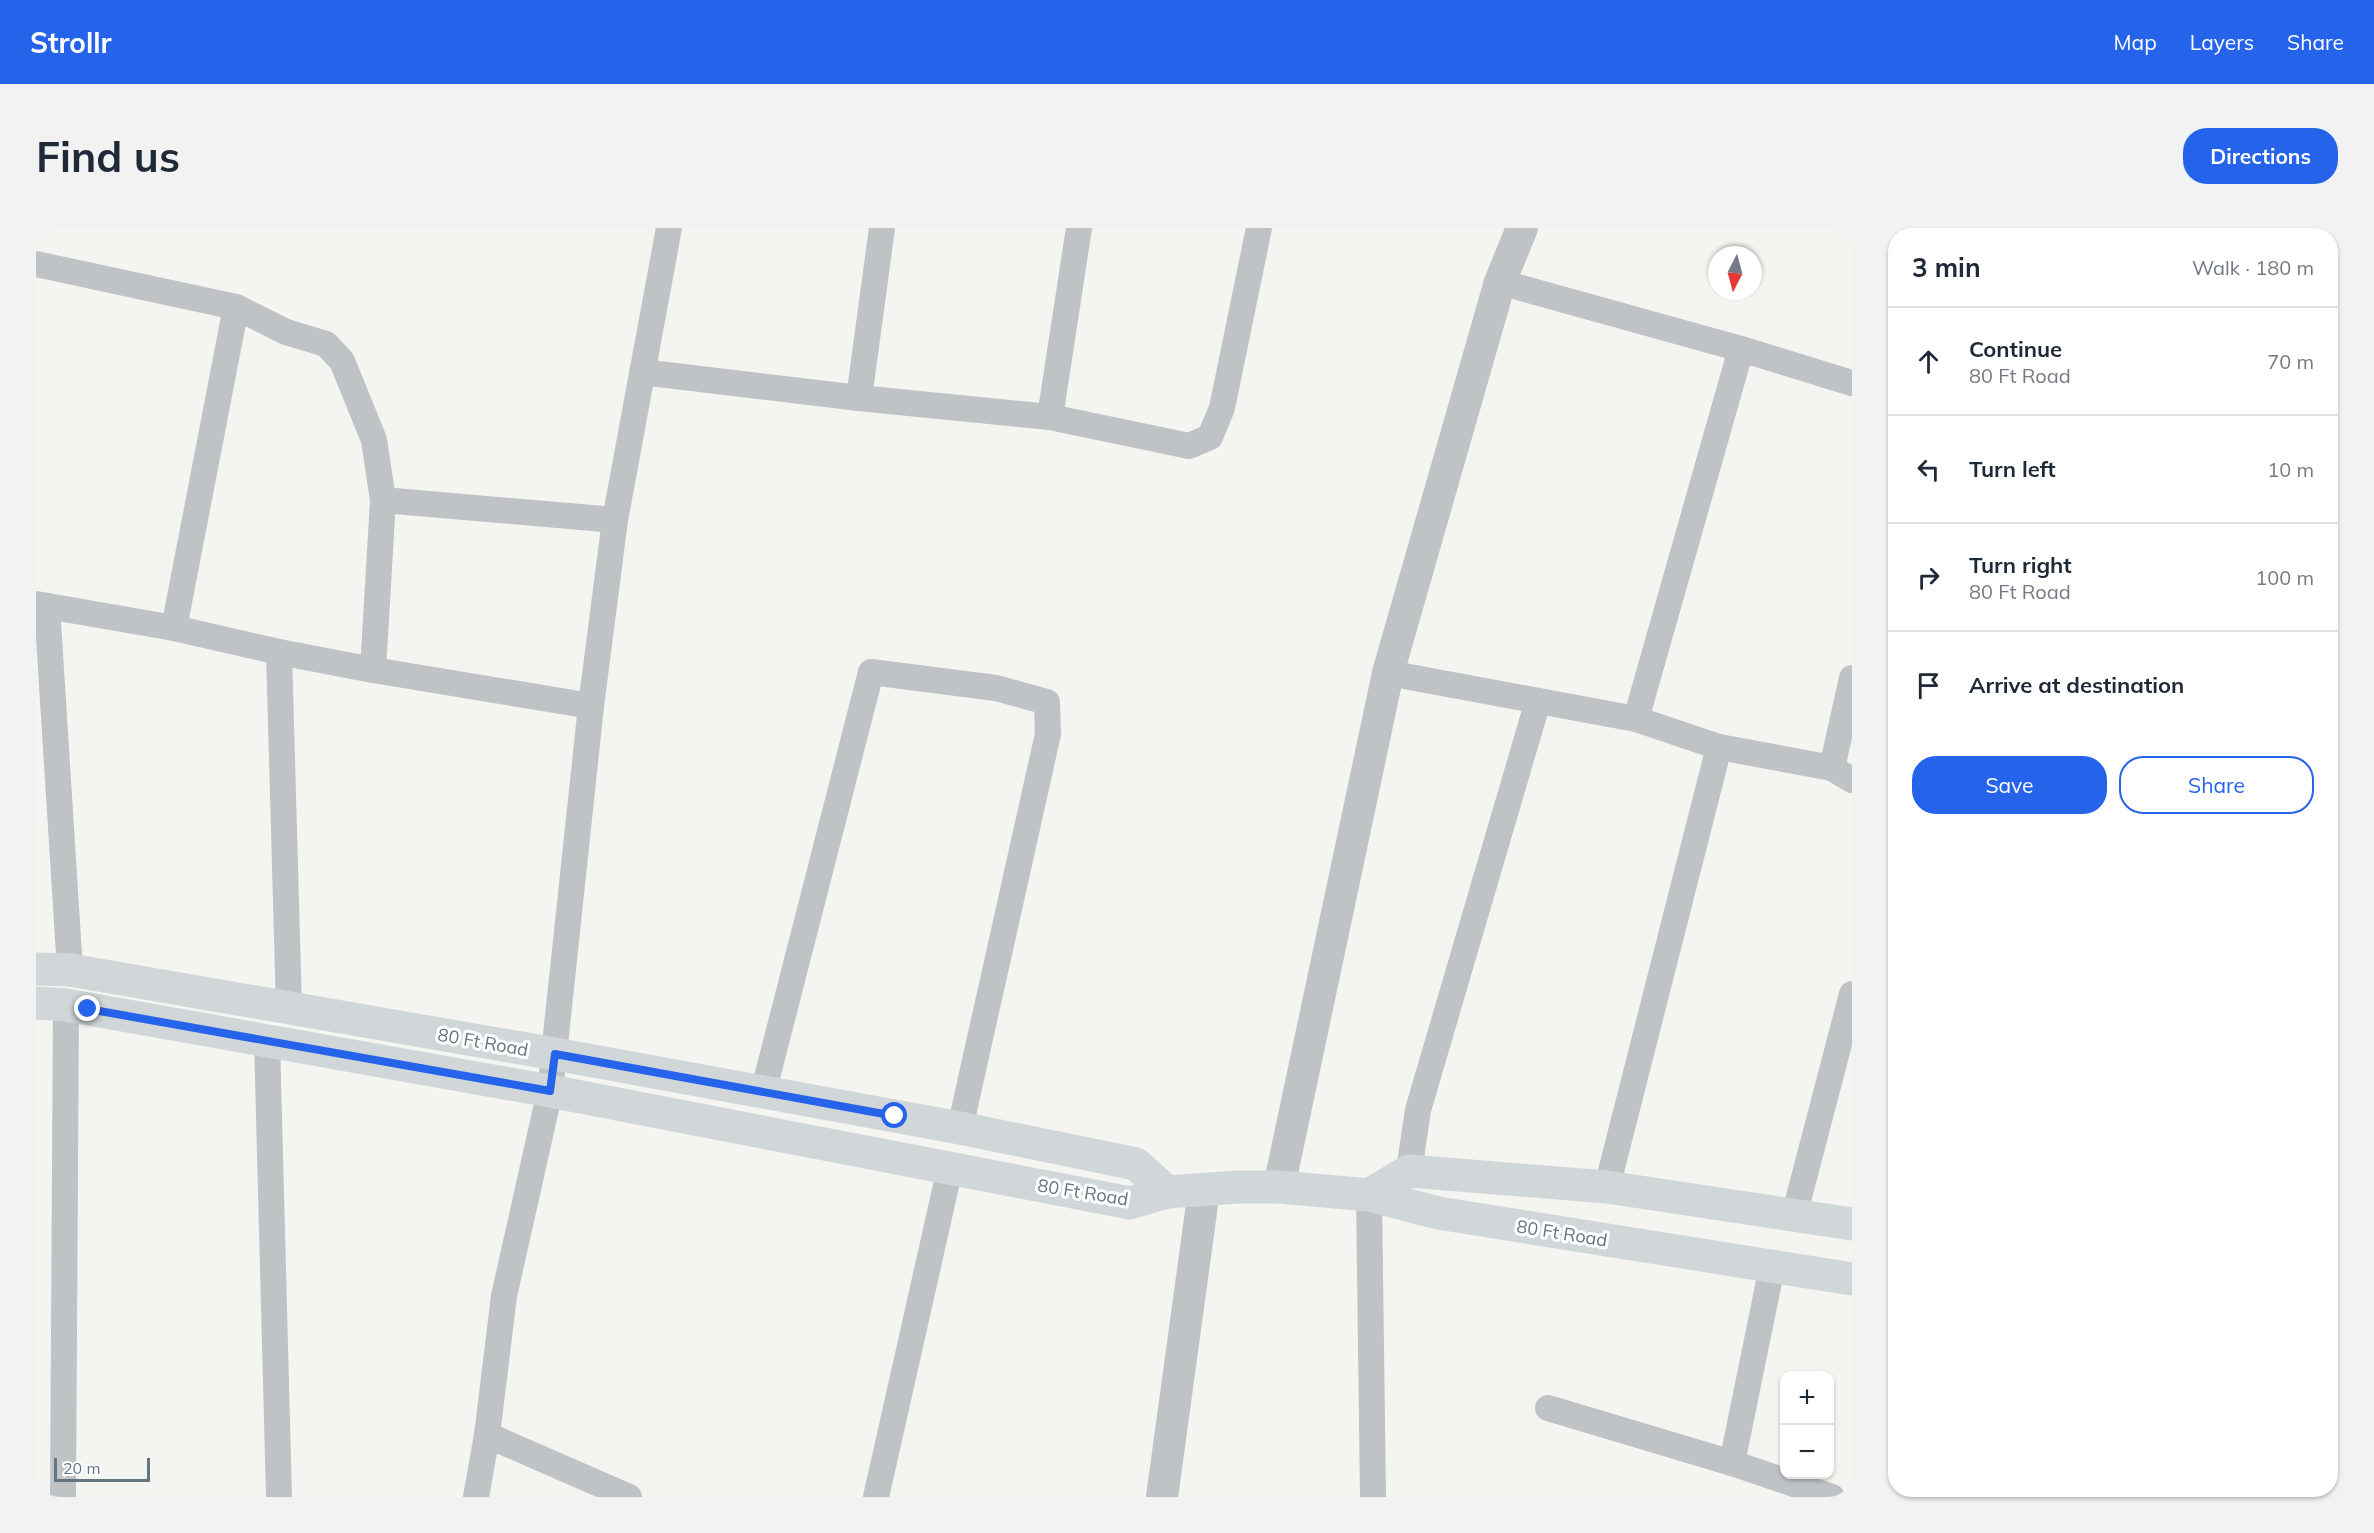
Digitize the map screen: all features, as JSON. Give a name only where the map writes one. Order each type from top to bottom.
[{"type":"main road","name":"80 Ft Road","points":[[36,969],[70,970],[555,1054],[960,1128],[1136,1164],[1167,1192]]},
{"type":"main road","name":"80 Ft Road","points":[[51,1004],[550,1091],[1131,1203],[1167,1192],[1238,1187],[1279,1187],[1369,1195],[1438,1213],[1852,1279]]},
{"type":"main road","points":[[1369,1195],[1409,1171],[1606,1187],[1852,1224]]},
{"type":"street","points":[[476,1497],[487,1435],[504,1296],[550,1091],[591,706],[615,520],[669,228]]},
{"type":"street","points":[[858,398],[882,228]]},
{"type":"street","points":[[1050,417],[1079,228]]},
{"type":"street","points":[[642,372],[858,398],[1050,417],[1189,446],[1210,437],[1222,408],[1260,228]]},
{"type":"street","points":[[1279,1187],[1388,673],[1500,282],[1522,228]]},
{"type":"street","points":[[36,264],[236,307],[286,332],[326,344],[342,362],[374,440],[383,500],[373,670]]},
{"type":"street","points":[[1500,282],[1852,383]]},
{"type":"street","points":[[174,628],[236,307]]},
{"type":"street","points":[[1636,719],[1741,350]]},
{"type":"street","points":[[383,500],[615,520]]},
{"type":"street","points":[[70,970],[42,605],[174,628],[373,670],[591,706]]},
{"type":"street","points":[[279,652],[289,1009]]},
{"type":"street","points":[[763,1093],[871,672],[996,688],[1047,702],[1048,734],[960,1128]]},
{"type":"street","points":[[1388,673],[1636,719],[1719,747],[1842,774],[1852,678]]},
{"type":"street","points":[[1409,1171],[1418,1110],[1538,701]]},
{"type":"street","points":[[1606,1187],[1719,747]]},
{"type":"street","points":[[1794,1216],[1852,994]]},
{"type":"street","points":[[51,1004],[63,1497]]},
{"type":"street","points":[[267,1041],[279,1497]]},
{"type":"street","points":[[876,1497],[950,1168]]},
{"type":"street","points":[[1164,1496],[1204,1190]]},
{"type":"street","points":[[1369,1195],[1373,1497]]},
{"type":"street","points":[[1732,1463],[1772,1267]]},
{"type":"street","points":[[1548,1408],[1732,1463],[1832,1497]]},
{"type":"street","points":[[487,1435],[629,1497]]},
{"type":"route","points":[[88,1009],[550,1091],[555,1054],[895,1116]]}]
